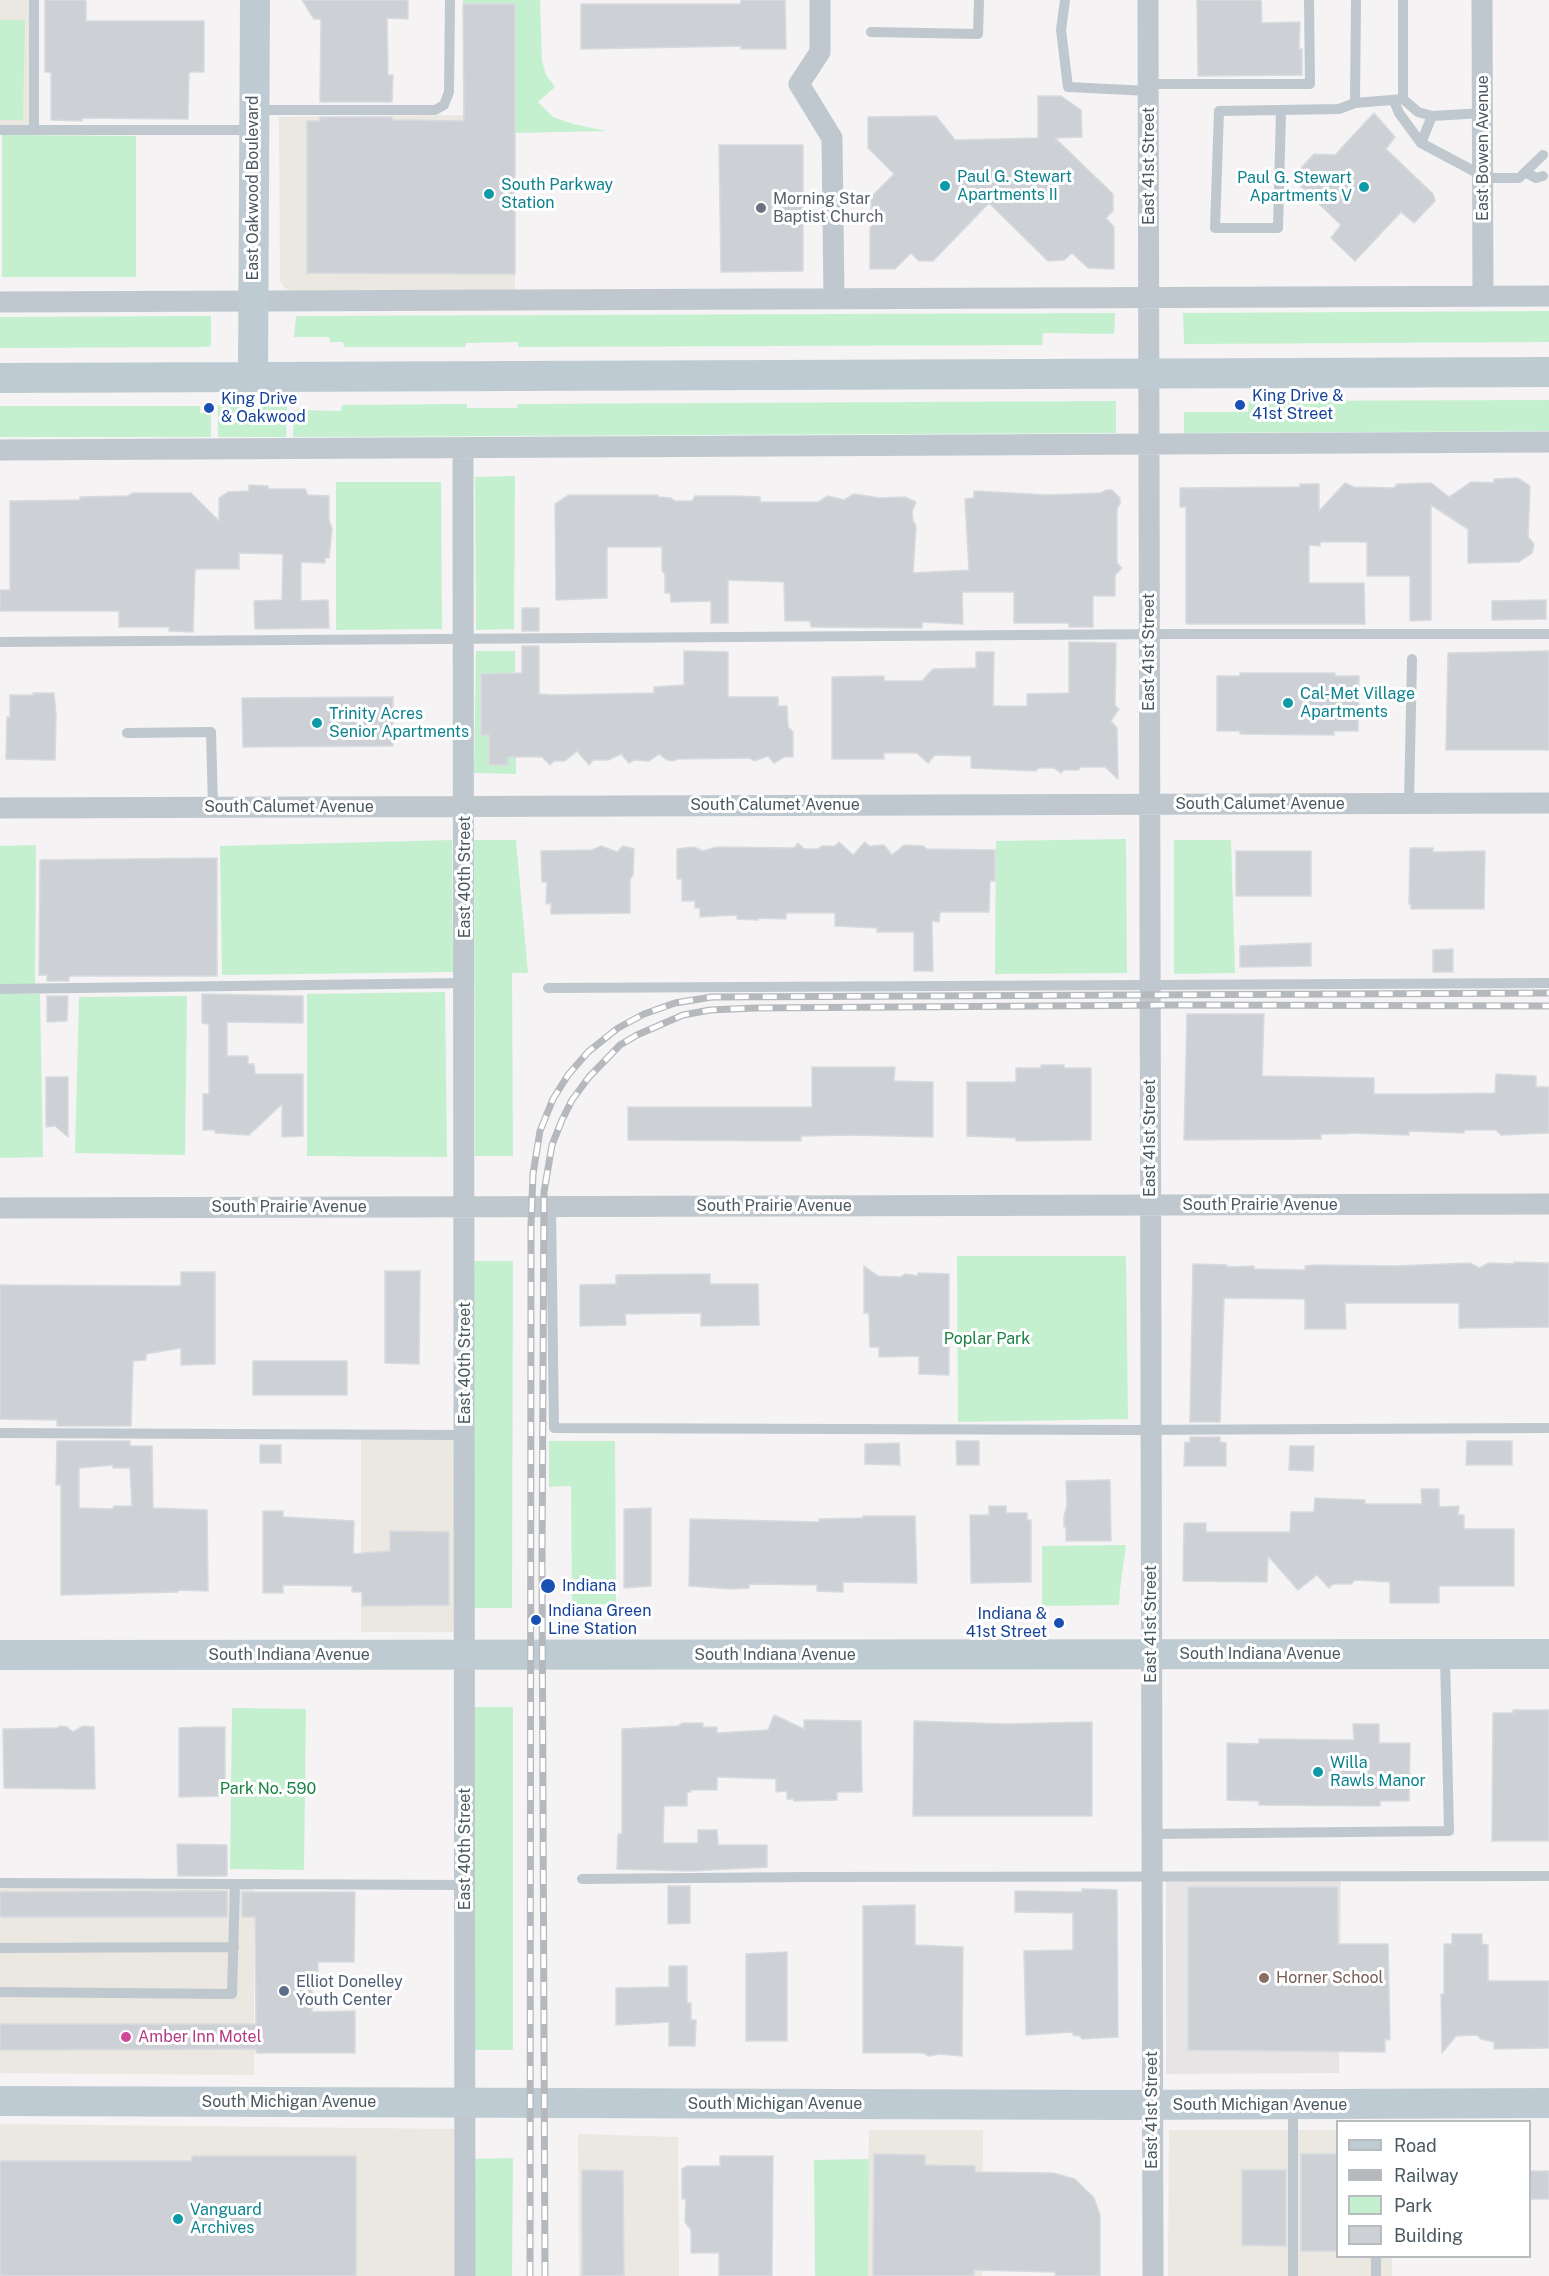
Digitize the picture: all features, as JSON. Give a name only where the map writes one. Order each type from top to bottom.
[{"type":"street","name":"East Oakwood Boulevard","points":[[253,377],[255,0]]},
{"type":"street","points":[[820,0],[820,52],[799,84],[832,138],[834,299]]},
{"type":"street","name":"East 41st Street","points":[[1148,0],[1153,2276]]},
{"type":"street","name":"East Bowen Avenue","points":[[1482,0],[1484,296]]},
{"type":"street","points":[[0,302],[1549,296]]},
{"type":"street","points":[[0,378],[1549,372]]},
{"type":"street","points":[[0,450],[1549,442]]},
{"type":"street","name":"East 40th Street","points":[[463,449],[465,2276]]},
{"type":"street","name":"South Calumet Avenue","points":[[0,808],[1549,803]]},
{"type":"street","name":"South Prairie Avenue","points":[[0,1208],[1549,1204]]},
{"type":"street","name":"South Indiana Avenue","points":[[0,1655],[1549,1654]]},
{"type":"street","name":"South Michigan Avenue","points":[[0,2101],[1293,2104],[1377,2108],[1549,2103]]},
{"type":"lane","points":[[34,0],[34,130]]},
{"type":"lane","points":[[0,130],[435,110],[444,105],[450,93],[450,0]]},
{"type":"lane","points":[[871,32],[978,34],[979,0]]},
{"type":"lane","points":[[1065,0],[1061,30],[1068,87],[1310,84],[1309,0]]},
{"type":"lane","points":[[1355,103],[1356,0]]},
{"type":"lane","points":[[1403,0],[1399,113],[1421,143],[1483,177],[1519,178],[1543,155]]},
{"type":"lane","points":[[1281,111],[1278,228],[1215,228],[1219,111],[1339,109],[1355,103],[1398,100],[1418,112],[1432,116],[1483,113]]},
{"type":"lane","points":[[1421,143],[1432,116]]},
{"type":"lane","points":[[1525,172],[1536,178],[1543,176]]},
{"type":"lane","points":[[0,642],[1549,634]]},
{"type":"lane","points":[[1409,803],[1412,659]]},
{"type":"lane","points":[[127,734],[211,732],[213,807]]},
{"type":"lane","points":[[0,989],[465,983]]},
{"type":"lane","points":[[548,988],[1549,983]]},
{"type":"lane","points":[[551,1207],[554,1428],[1151,1430],[1549,1428]]},
{"type":"lane","points":[[0,1433],[465,1435]]},
{"type":"lane","points":[[1152,1834],[1449,1831],[1445,1654]]},
{"type":"lane","points":[[582,1879],[1549,1876]]},
{"type":"lane","points":[[0,1883],[465,1885]]},
{"type":"lane","points":[[0,1992],[232,1994],[235,1884]]},
{"type":"lane","points":[[0,1948],[234,1947]]},
{"type":"lane","points":[[1293,2104],[1293,2276]]},
{"type":"lane","points":[[1376,2258],[1376,2276]]},
{"type":"shaded area","points":[[0,0],[34,0],[34,130],[0,130]]},
{"type":"shaded area","points":[[464,115],[464,275],[515,274],[515,290],[292,290],[284,288],[280,281],[279,117]]},
{"type":"shaded area","points":[[361,1435],[455,1435],[456,1632],[361,1632]]},
{"type":"shaded area","points":[[1341,1876],[1339,2073],[1166,2074],[1166,1877]]},
{"type":"shaded area","points":[[0,1883],[254,1884],[254,2075],[0,2073]]},
{"type":"shaded area","name":"Vanguard Archives","points":[[0,2124],[456,2129],[456,2276],[0,2276]]},
{"type":"shaded area","points":[[869,2130],[983,2130],[982,2276],[868,2276]]},
{"type":"shaded area","points":[[1169,2130],[1336,2130],[1336,2258],[1392,2258],[1392,2276],[1168,2276]]},
{"type":"shaded area","points":[[578,2134],[678,2137],[679,2276],[579,2276]]},
{"type":"green space","name":"South Parkway Station","points":[[463,0],[540,0],[542,61],[546,75],[555,87],[538,102],[553,117],[606,131],[515,133],[515,274],[464,275]]},
{"type":"green space","points":[[0,20],[25,20],[23,120],[0,120]]},
{"type":"green space","points":[[2,135],[136,136],[136,277],[2,277]]},
{"type":"green space","points":[[1549,311],[1549,342],[1184,344],[1183,313]]},
{"type":"green space","points":[[1115,313],[1114,334],[1043,333],[1042,345],[518,347],[518,342],[466,343],[465,347],[344,347],[343,342],[330,342],[329,337],[294,337],[296,316]]},
{"type":"green space","points":[[211,316],[211,346],[0,348],[0,317]]},
{"type":"green space","points":[[1549,400],[1549,431],[1184,433],[1184,412],[1248,412],[1249,401]]},
{"type":"green space","points":[[1116,401],[1116,433],[293,437],[294,410],[341,411],[342,405],[467,404],[467,408],[517,408],[518,404]]},
{"type":"green space","points":[[287,404],[286,437],[218,437],[218,405]]},
{"type":"green space","points":[[0,406],[200,406],[200,413],[211,413],[211,437],[0,437]]},
{"type":"green space","points":[[515,476],[514,629],[476,630],[475,477]]},
{"type":"green space","points":[[336,482],[441,482],[442,629],[336,630]]},
{"type":"green space","points":[[476,651],[515,651],[516,774],[474,773]]},
{"type":"green space","points":[[1126,839],[1127,973],[995,974],[996,841]]},
{"type":"green space","points":[[452,840],[453,972],[222,975],[220,846]]},
{"type":"green space","points":[[474,840],[516,840],[528,973],[512,973],[513,1156],[475,1156]]},
{"type":"green space","points":[[1174,840],[1231,840],[1235,973],[1174,974]]},
{"type":"green space","points":[[36,845],[35,984],[0,984],[0,846]]},
{"type":"green space","points":[[445,992],[447,1157],[307,1156],[307,994]]},
{"type":"green space","points":[[0,994],[40,994],[43,1157],[0,1158]]},
{"type":"green space","points":[[187,996],[185,1155],[75,1153],[79,997]]},
{"type":"green space","name":"Poplar Park","points":[[957,1256],[1126,1256],[1128,1419],[958,1422]]},
{"type":"green space","points":[[474,1261],[513,1261],[512,1608],[474,1608]]},
{"type":"green space","points":[[549,1441],[615,1441],[616,1604],[572,1605],[571,1486],[549,1487]]},
{"type":"green space","points":[[1126,1545],[1119,1605],[1042,1606],[1042,1546]]},
{"type":"green space","points":[[474,1707],[513,1707],[513,2050],[472,2050]]},
{"type":"green space","name":"Park No. 590","points":[[232,1708],[306,1709],[304,1870],[230,1869]]},
{"type":"green space","points":[[513,2158],[512,2276],[472,2276],[471,2159]]},
{"type":"green space","points":[[869,2159],[868,2276],[815,2276],[814,2160]]},
{"type":"building","points":[[45,0],[86,0],[86,21],[204,21],[204,72],[189,72],[188,119],[51,120],[51,72],[45,72]]},
{"type":"building","points":[[302,0],[408,0],[408,19],[387,18],[388,75],[393,75],[392,102],[320,102],[321,19],[314,19]]},
{"type":"building","points":[[741,0],[785,0],[786,49],[741,49],[741,46],[581,49],[581,4],[741,4]]},
{"type":"building","points":[[1197,0],[1261,0],[1262,23],[1300,22],[1299,49],[1302,49],[1302,75],[1198,76]]},
{"type":"building","points":[[463,4],[515,4],[515,274],[307,273],[307,121],[320,121],[320,117],[392,117],[392,120],[464,121]]},
{"type":"building","name":"Paul G. Stewart Apartments II","points":[[1038,96],[1061,96],[1081,110],[1082,137],[1055,138],[1113,194],[1113,211],[1106,218],[1114,227],[1114,269],[1088,268],[1072,253],[1064,260],[1048,261],[989,203],[933,261],[919,261],[911,253],[895,269],[870,269],[870,228],[878,220],[871,212],[871,197],[894,174],[868,148],[868,117],[936,116],[955,140],[1038,138]]},
{"type":"building","name":"Paul G. Stewart Apartments V","points":[[1374,113],[1395,137],[1386,149],[1433,194],[1435,201],[1414,223],[1401,212],[1355,261],[1331,238],[1341,225],[1292,178],[1314,154],[1335,155]]},
{"type":"building","name":"Morning Star Baptist Church","points":[[719,145],[803,145],[803,271],[721,272]]},
{"type":"building","points":[[1518,478],[1530,486],[1528,537],[1534,544],[1532,553],[1519,562],[1468,563],[1468,529],[1431,505],[1431,620],[1410,621],[1410,576],[1367,576],[1367,542],[1320,542],[1320,546],[1309,545],[1309,583],[1364,583],[1365,624],[1186,624],[1186,507],[1180,507],[1180,488],[1300,487],[1300,484],[1319,484],[1319,511],[1345,483],[1354,487],[1394,488],[1397,484],[1431,483],[1449,497],[1471,482],[1494,483],[1494,479]]},
{"type":"building","points":[[249,485],[268,486],[268,489],[305,489],[308,495],[329,496],[329,520],[332,529],[329,558],[325,558],[325,563],[301,562],[301,601],[328,600],[329,628],[255,629],[254,601],[282,600],[283,554],[239,553],[239,569],[195,569],[193,632],[169,631],[169,627],[119,627],[119,611],[0,611],[0,590],[10,590],[10,501],[80,500],[80,497],[128,496],[133,493],[191,493],[219,521],[219,498],[228,492],[249,491]]},
{"type":"building","points":[[1112,490],[1120,498],[1117,508],[1117,563],[1122,568],[1115,575],[1115,596],[1093,596],[1093,627],[1069,627],[1069,623],[1014,623],[1014,592],[962,592],[963,624],[922,622],[922,628],[811,627],[810,621],[785,621],[784,582],[728,580],[728,623],[711,623],[711,601],[671,602],[670,593],[665,593],[662,547],[607,547],[607,598],[556,600],[555,504],[569,495],[658,495],[658,497],[671,498],[675,501],[692,501],[695,496],[733,496],[760,497],[760,502],[818,502],[828,496],[844,500],[854,494],[879,498],[905,497],[916,502],[912,512],[916,526],[913,573],[969,570],[965,499],[974,498],[974,491],[1049,495],[1101,493]]},
{"type":"building","points":[[1546,600],[1546,619],[1492,620],[1492,601]]},
{"type":"building","points":[[522,608],[539,608],[539,631],[522,631]]},
{"type":"building","points":[[1069,642],[1116,643],[1115,705],[1119,709],[1111,721],[1117,728],[1118,779],[1105,767],[1081,767],[1078,770],[1064,770],[1061,773],[1054,768],[1038,768],[1036,771],[971,768],[971,756],[935,755],[928,763],[917,753],[884,753],[884,759],[832,759],[832,677],[884,676],[884,681],[922,681],[933,669],[976,668],[976,652],[994,652],[993,706],[1027,706],[1027,694],[1069,693]]},
{"type":"building","points":[[522,646],[539,646],[539,694],[553,695],[654,693],[654,687],[684,685],[684,651],[728,652],[728,697],[778,697],[778,706],[787,706],[788,727],[793,732],[793,757],[784,757],[774,763],[768,756],[754,761],[750,758],[677,759],[674,761],[667,760],[659,754],[649,761],[634,760],[629,763],[621,754],[608,760],[593,760],[589,765],[577,751],[565,761],[554,761],[550,765],[542,757],[508,757],[508,765],[489,765],[489,735],[481,735],[481,674],[522,673]]},
{"type":"building","points":[[1549,651],[1549,750],[1446,750],[1448,653]]},
{"type":"building","name":"Cal-Met Village Apartments","points":[[1240,673],[1335,673],[1335,676],[1359,676],[1358,731],[1334,731],[1334,735],[1240,734],[1240,731],[1217,731],[1217,676],[1240,676]]},
{"type":"building","points":[[33,693],[54,693],[55,760],[6,759],[10,695],[33,695]]},
{"type":"building","name":"Trinity Acres Senior Apartments","points":[[393,697],[393,746],[243,747],[242,698]]},
{"type":"building","points":[[839,842],[853,855],[865,842],[869,846],[884,845],[892,855],[904,845],[923,846],[927,849],[995,850],[995,881],[990,881],[989,912],[940,912],[939,922],[932,921],[933,971],[914,971],[914,932],[877,932],[877,928],[835,926],[835,913],[786,913],[786,919],[758,918],[758,920],[737,919],[737,915],[700,917],[700,908],[695,908],[695,901],[682,901],[682,879],[677,879],[677,849],[694,847],[703,851],[717,847],[794,848],[798,843],[804,849],[818,849],[822,846],[835,846]]},
{"type":"building","points":[[601,846],[617,852],[623,846],[634,849],[633,875],[630,879],[630,913],[551,914],[551,903],[546,904],[547,882],[542,882],[541,851],[592,850]]},
{"type":"building","points":[[1410,848],[1433,848],[1433,852],[1485,851],[1484,909],[1411,909],[1411,904],[1409,904]]},
{"type":"building","points":[[1236,851],[1311,851],[1311,896],[1236,896]]},
{"type":"building","points":[[217,858],[217,976],[69,976],[69,981],[47,981],[47,975],[39,975],[40,860]]},
{"type":"building","points":[[1311,943],[1311,966],[1240,967],[1240,946]]},
{"type":"building","points":[[1453,949],[1453,972],[1433,972],[1433,950]]},
{"type":"building","points":[[202,994],[303,996],[303,1023],[227,1022],[227,1056],[248,1056],[248,1064],[254,1064],[255,1074],[303,1074],[303,1136],[282,1137],[282,1104],[249,1135],[203,1130],[203,1094],[209,1094],[209,1024],[202,1023]]},
{"type":"building","points":[[47,996],[68,996],[67,1021],[47,1022]]},
{"type":"building","points":[[1187,1014],[1264,1014],[1262,1076],[1374,1078],[1374,1094],[1429,1094],[1495,1093],[1496,1074],[1536,1076],[1536,1087],[1549,1087],[1549,1133],[1501,1135],[1496,1130],[1464,1130],[1464,1133],[1409,1131],[1409,1135],[1321,1134],[1321,1139],[1184,1140]]},
{"type":"building","points":[[1041,1065],[1091,1068],[1091,1140],[1016,1141],[1016,1138],[967,1136],[967,1082],[1016,1082],[1016,1068],[1041,1068]]},
{"type":"building","points":[[812,1067],[895,1067],[894,1081],[933,1082],[933,1137],[853,1135],[801,1136],[801,1141],[628,1140],[628,1107],[812,1107]]},
{"type":"building","points":[[46,1077],[68,1077],[68,1137],[55,1126],[46,1127]]},
{"type":"building","points":[[1514,1262],[1549,1263],[1549,1327],[1459,1328],[1459,1303],[1345,1303],[1346,1329],[1305,1329],[1305,1299],[1224,1298],[1220,1422],[1190,1422],[1193,1264],[1305,1270],[1305,1266],[1315,1265],[1396,1266],[1470,1263],[1479,1268],[1489,1263],[1514,1264]]},
{"type":"building","points":[[864,1266],[878,1276],[901,1277],[905,1274],[918,1276],[918,1273],[949,1274],[949,1375],[919,1374],[919,1356],[879,1357],[879,1347],[870,1347],[869,1313],[864,1313]]},
{"type":"building","points":[[385,1271],[420,1271],[419,1364],[385,1363]]},
{"type":"building","points":[[181,1272],[215,1272],[215,1364],[181,1365],[181,1348],[146,1354],[146,1360],[133,1361],[131,1426],[57,1426],[57,1420],[0,1419],[0,1285],[181,1286]]},
{"type":"building","points":[[710,1274],[710,1284],[758,1284],[759,1325],[701,1326],[701,1313],[625,1314],[626,1325],[580,1326],[580,1285],[616,1284],[616,1275]]},
{"type":"building","points":[[253,1361],[347,1361],[347,1395],[253,1395]]},
{"type":"building","points":[[1190,1437],[1220,1437],[1220,1442],[1226,1443],[1226,1466],[1184,1466],[1185,1442],[1190,1443]]},
{"type":"building","points":[[57,1441],[130,1441],[130,1446],[152,1446],[153,1508],[207,1510],[208,1591],[61,1595],[61,1485],[56,1485]],"holes":[[[113,1465],[113,1468],[130,1468],[132,1506],[114,1506],[113,1509],[79,1508],[79,1468]]]},
{"type":"building","points":[[956,1441],[979,1441],[979,1465],[957,1465]]},
{"type":"building","points":[[1467,1441],[1512,1441],[1512,1465],[1466,1465]]},
{"type":"building","points":[[899,1443],[900,1465],[865,1464],[865,1444]]},
{"type":"building","points":[[260,1445],[281,1445],[281,1463],[260,1463]]},
{"type":"building","points":[[1290,1446],[1314,1446],[1313,1471],[1289,1470]]},
{"type":"building","points":[[1110,1480],[1111,1541],[1066,1541],[1064,1516],[1067,1505],[1066,1481]]},
{"type":"building","points":[[1421,1489],[1439,1489],[1439,1507],[1459,1506],[1458,1515],[1464,1515],[1464,1529],[1514,1529],[1514,1586],[1439,1586],[1439,1603],[1390,1603],[1390,1582],[1355,1580],[1351,1584],[1333,1584],[1329,1588],[1317,1575],[1298,1590],[1268,1556],[1267,1582],[1183,1581],[1184,1523],[1206,1523],[1206,1532],[1290,1532],[1291,1512],[1314,1512],[1315,1498],[1365,1500],[1365,1504],[1422,1504]]},
{"type":"building","points":[[989,1506],[1006,1506],[1006,1513],[1027,1513],[1027,1520],[1031,1520],[1031,1582],[971,1583],[970,1515],[989,1515]]},
{"type":"building","points":[[651,1508],[651,1586],[624,1588],[624,1509]]},
{"type":"building","points":[[263,1511],[283,1511],[283,1517],[354,1521],[353,1554],[390,1551],[390,1531],[449,1532],[449,1605],[362,1606],[362,1592],[352,1592],[352,1586],[283,1585],[283,1593],[263,1593]]},
{"type":"building","points":[[863,1516],[915,1516],[917,1583],[843,1582],[843,1592],[817,1591],[817,1585],[749,1584],[749,1588],[731,1589],[689,1586],[690,1519],[819,1522],[819,1519],[863,1518]]},
{"type":"building","points":[[1513,1710],[1549,1710],[1549,1841],[1492,1841],[1493,1713],[1513,1713]]},
{"type":"building","points":[[774,1715],[804,1729],[804,1720],[861,1721],[862,1792],[837,1792],[837,1800],[794,1801],[794,1799],[787,1799],[787,1791],[776,1792],[776,1779],[717,1777],[717,1790],[691,1790],[687,1792],[687,1806],[664,1806],[663,1843],[698,1843],[698,1830],[717,1830],[718,1845],[767,1845],[767,1867],[690,1871],[617,1869],[618,1834],[622,1834],[622,1729],[703,1723],[703,1727],[717,1727],[717,1733],[768,1730]]},
{"type":"building","points":[[914,1721],[1006,1724],[1092,1722],[1092,1816],[913,1816]]},
{"type":"building","name":"Willa Rawls Manor","points":[[1353,1724],[1379,1724],[1379,1743],[1410,1743],[1409,1801],[1380,1801],[1380,1806],[1259,1805],[1259,1801],[1227,1800],[1227,1743],[1259,1744],[1259,1739],[1354,1740]]},
{"type":"building","points":[[83,1726],[94,1727],[95,1789],[4,1788],[3,1729],[57,1728],[67,1727],[73,1732]]},
{"type":"building","points":[[225,1727],[225,1796],[179,1797],[179,1728]]},
{"type":"building","points":[[177,1844],[227,1845],[227,1876],[178,1876]]},
{"type":"building","points":[[668,1886],[690,1886],[690,1923],[668,1924]]},
{"type":"building","points":[[1188,1887],[1338,1887],[1338,1944],[1388,1944],[1390,2040],[1385,2039],[1385,2052],[1188,2050]]},
{"type":"building","points":[[1082,1889],[1117,1890],[1118,2037],[1082,2039],[1080,2036],[1073,2035],[1073,2032],[1026,2035],[1024,1951],[1073,1950],[1073,1913],[1015,1912],[1015,1891],[1082,1892]]},
{"type":"building","points":[[227,1891],[227,1917],[0,1917],[0,1892]]},
{"type":"building","name":"Elliot Donelley Youth Center","points":[[242,1892],[355,1892],[354,1962],[318,1962],[318,1971],[312,1972],[312,2012],[355,2011],[355,2053],[256,2053],[256,2049],[0,2050],[0,2024],[256,2024],[255,1917],[242,1917]]},
{"type":"building","points":[[915,1905],[915,1945],[963,1947],[962,2056],[940,2054],[929,2056],[923,2053],[863,2053],[863,1906]]},
{"type":"building","points":[[1452,1934],[1482,1934],[1482,1944],[1488,1945],[1488,1981],[1549,1981],[1549,2048],[1494,2049],[1494,2042],[1481,2039],[1477,2035],[1456,2036],[1442,2053],[1441,1994],[1444,1994],[1444,1944],[1452,1944]]},
{"type":"building","points":[[787,1952],[787,2041],[746,2041],[746,1954]]},
{"type":"building","points":[[669,1966],[687,1966],[687,2003],[691,2003],[691,2020],[696,2020],[695,2046],[669,2046],[669,2022],[616,2025],[616,1988],[669,1987]]},
{"type":"building","points":[[874,2154],[925,2155],[925,2165],[975,2166],[975,2172],[1053,2173],[1075,2179],[1094,2198],[1100,2215],[1100,2276],[1055,2276],[1055,2272],[974,2270],[974,2276],[873,2276]]},
{"type":"building","points":[[1301,2154],[1336,2154],[1336,2251],[1301,2251]]},
{"type":"building","name":"Vanguard Archives","points":[[192,2156],[356,2156],[356,2276],[0,2276],[0,2161],[192,2161]]},
{"type":"building","points":[[720,2156],[773,2156],[772,2276],[719,2276],[719,2253],[691,2253],[691,2230],[685,2222],[686,2199],[682,2199],[682,2169],[687,2166],[720,2166]]},
{"type":"building","points":[[582,2170],[623,2171],[624,2276],[582,2276]]},
{"type":"building","points":[[1242,2170],[1286,2170],[1286,2246],[1242,2245]]},
{"type":"building","points":[[1531,2171],[1549,2171],[1549,2199],[1531,2199]]},
{"type":"railway","points":[[530,2276],[531,1225],[533,1174],[540,1131],[553,1099],[568,1075],[588,1052],[618,1028],[644,1014],[675,1003],[712,997],[1549,993]]},
{"type":"railway","points":[[545,2276],[542,1565],[544,1192],[552,1145],[572,1100],[589,1077],[620,1045],[637,1035],[683,1015],[710,1010],[1179,1005],[1549,1006]]},
{"type":"place","name":"Paul G. Stewart Apartments II","points":[[945,186]]},
{"type":"place","name":"Paul G. Stewart Apartments V","points":[[1364,187]]},
{"type":"place","name":"South Parkway Station","points":[[489,194]]},
{"type":"place","name":"Morning Star Baptist Church","points":[[761,208]]},
{"type":"place","name":"King Drive & 41st Street","points":[[1240,405]]},
{"type":"place","name":"King Drive & Oakwood","points":[[209,408]]},
{"type":"place","name":"Cal-Met Village Apartments","points":[[1288,703]]},
{"type":"place","name":"Trinity Acres Senior Apartments","points":[[317,723]]},
{"type":"place","name":"Indiana","points":[[548,1586]]},
{"type":"place","name":"Indiana Green Line Station","points":[[536,1620]]},
{"type":"place","name":"Indiana & 41st Street","points":[[1059,1623]]},
{"type":"place","name":"Willa Rawls Manor","points":[[1318,1772]]},
{"type":"place","name":"Horner School","points":[[1264,1978]]},
{"type":"place","name":"Elliot Donelley Youth Center","points":[[284,1991]]},
{"type":"place","name":"Amber Inn Motel","points":[[126,2037]]},
{"type":"place","name":"Vanguard Archives","points":[[178,2219]]}]
